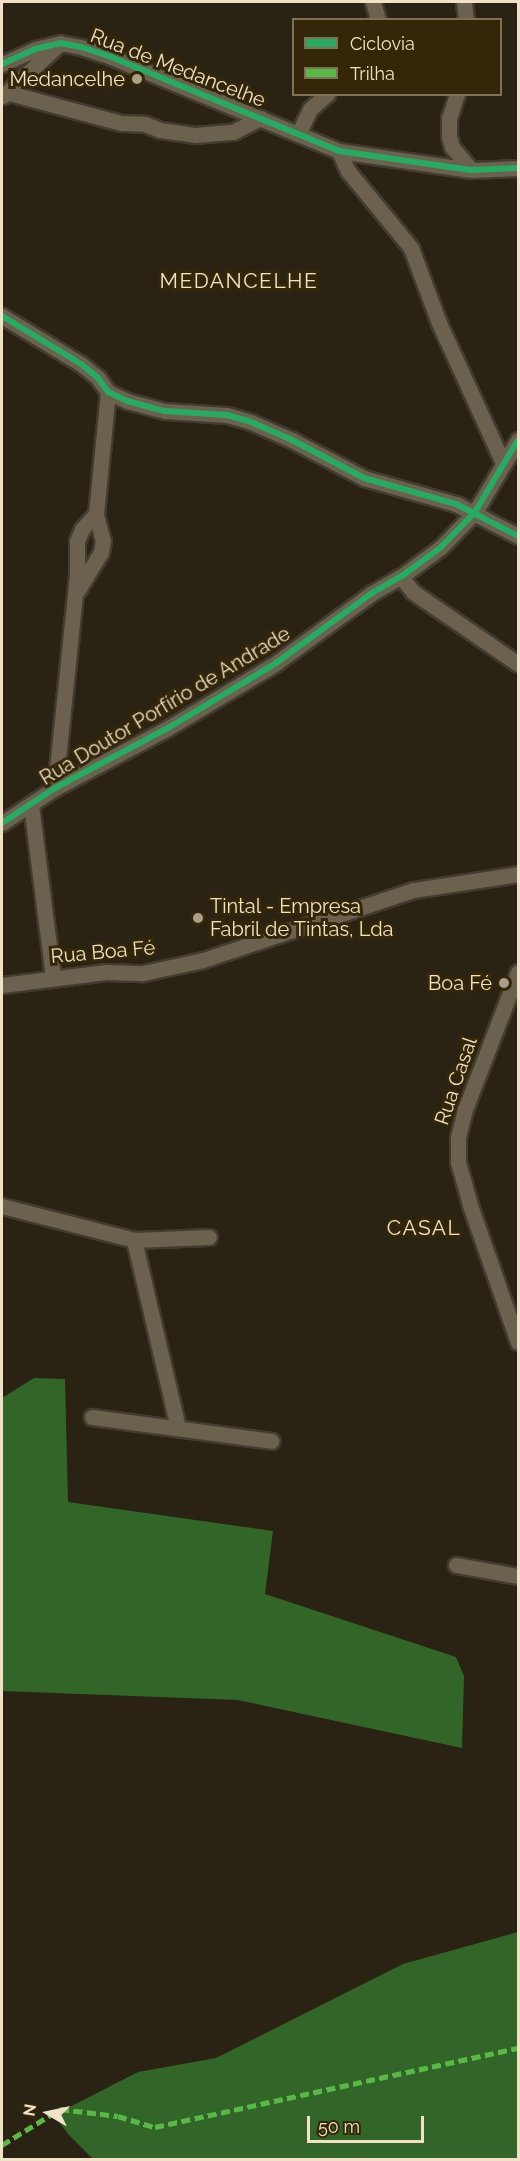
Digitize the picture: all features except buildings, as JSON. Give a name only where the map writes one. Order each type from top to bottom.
[{"type":"street","points":[[374,2],[378,18]]},
{"type":"street","points":[[464,2],[466,18]]},
{"type":"street","points":[[5,95],[60,43]]},
{"type":"street","name":"Rua de Medancelhe","points":[[2,64],[35,49],[60,43],[111,57],[339,151],[471,170],[519,168]]},
{"type":"street","points":[[5,95],[121,123],[144,124],[160,130],[195,135],[233,132],[261,118]]},
{"type":"street","points":[[298,134],[310,109],[325,96]]},
{"type":"street","points":[[456,96],[449,118],[449,136],[452,147],[471,170]]},
{"type":"street","points":[[339,151],[348,171],[411,248],[440,323],[503,463]]},
{"type":"street","points":[[2,316],[81,364],[98,378],[108,392],[127,401],[165,411],[227,416],[251,422],[292,440],[364,478],[456,504],[519,536]]},
{"type":"street","points":[[74,596],[101,552],[103,541],[96,514],[108,392]]},
{"type":"street","name":"Rua Doutor Porfírio de Andrade","points":[[2,823],[55,788],[168,728],[276,663],[372,593],[400,577],[441,547],[475,512],[519,440]]},
{"type":"street","points":[[55,788],[74,596],[77,541],[82,529],[96,514]]},
{"type":"street","points":[[400,577],[413,592],[519,664]]},
{"type":"street","points":[[31,805],[53,977]]},
{"type":"street","name":"Rua Boa Fé","points":[[2,985],[106,972],[143,973],[203,960],[414,890],[519,874]]},
{"type":"street","name":"Rua Casal","points":[[519,972],[465,1108],[458,1138],[458,1162],[471,1208],[519,1342]]},
{"type":"street","points":[[2,1206],[134,1240],[209,1237]]},
{"type":"street","points":[[134,1240],[178,1428]]},
{"type":"street","points":[[92,1417],[271,1441]]},
{"type":"street","points":[[456,1565],[519,1576]]},
{"type":"green space","points":[[34,1378],[65,1379],[68,1502],[273,1531],[265,1594],[456,1657],[464,1676],[462,1748],[238,1700],[2,1691],[2,1398]]},
{"type":"green space","points":[[518,1932],[518,2159],[93,2159],[68,2134],[54,2115],[138,2072],[216,2058],[403,1964]]},
{"type":"marked path","points":[[2,2145],[60,2109],[118,2116],[155,2127],[518,2048]]},
{"type":"cycle path","points":[[2,64],[35,49],[60,43],[81,47],[111,57],[339,151],[471,170],[518,168]]},
{"type":"cycle path","points":[[2,316],[81,364],[98,378],[108,392],[127,401],[165,411],[227,415],[251,422],[292,440],[364,478],[456,504],[518,536]]},
{"type":"cycle path","points":[[2,823],[55,788],[168,728],[276,663],[372,593],[402,576],[441,547],[475,512],[518,440]]},
{"type":"place","name":"Medancelhe","points":[[137,79]]},
{"type":"place","name":"Tintal - Empresa Fabril de Tintas, Lda","points":[[198,918]]},
{"type":"place","name":"Boa Fé","points":[[504,983]]},
{"type":"district","name":"MEDANCELHE","points":[[239,281]]},
{"type":"district","name":"CASAL","points":[[424,1228]]}]
